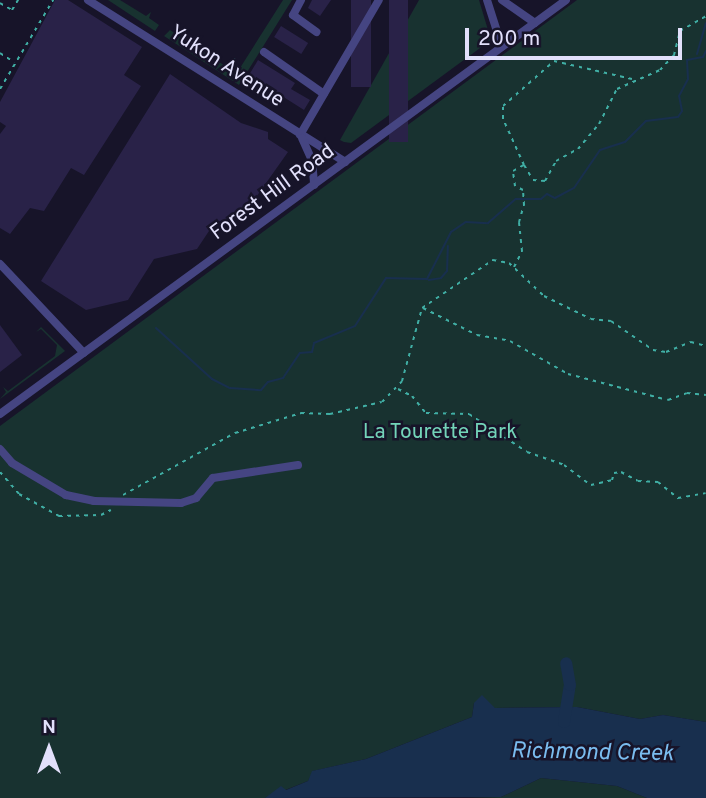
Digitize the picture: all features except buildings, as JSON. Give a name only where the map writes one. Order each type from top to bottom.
[{"type":"street","name":"Yukon Avenue","points":[[88,0],[345,162]]},
{"type":"street","points":[[301,0],[293,15],[316,32]]},
{"type":"street","points":[[314,185],[312,160],[300,135],[379,0]]},
{"type":"street","points":[[487,0],[502,47]]},
{"type":"street","points":[[502,0],[535,23]]},
{"type":"street","name":"Forest Hill Road","points":[[0,414],[566,0]]},
{"type":"street","points":[[264,52],[324,94]]},
{"type":"street","points":[[0,264],[84,353]]},
{"type":"street","points":[[0,449],[12,463],[66,495],[117,502],[190,502],[213,478],[298,465]]},
{"type":"path","points":[[0,3],[12,10],[18,0]]},
{"type":"path","points":[[0,89],[53,0]]},
{"type":"path","points":[[633,80],[554,61],[503,106],[503,119],[533,180],[545,181],[556,161],[578,149],[599,124],[610,98],[633,80],[671,60],[680,31],[706,16]]},
{"type":"path","points":[[0,53],[15,62]]},
{"type":"path","points":[[234,58],[237,84]]},
{"type":"path","points":[[236,75],[242,80]]},
{"type":"path","points":[[514,268],[522,251],[519,222],[524,205],[523,190],[512,179],[513,171],[524,164]]},
{"type":"path","points":[[0,472],[19,494],[59,516],[107,513],[152,475],[203,454],[235,433],[301,413],[330,414],[373,405],[397,389],[422,308],[485,263],[504,260],[544,296],[590,319],[611,321],[653,350],[666,352],[691,342],[706,346]]},
{"type":"path","points":[[422,308],[477,335],[510,341],[568,374],[668,400],[687,393],[706,396]]},
{"type":"path","points":[[397,389],[412,396],[426,413],[469,414],[527,452],[564,465],[591,485],[612,480],[614,473],[621,472],[638,481],[658,482],[678,498],[706,493]]},
{"type":"green space","points":[[108,0],[120,0],[146,16],[151,12],[149,18],[159,25],[155,31]]},
{"type":"green space","points":[[283,0],[292,0],[239,85],[164,36],[170,30],[233,71],[240,68]]},
{"type":"green space","points":[[419,0],[479,0],[491,40],[351,143],[340,140]]},
{"type":"green space","name":"La Tourette Park","points":[[577,0],[706,0],[706,722],[663,715],[640,719],[577,707],[495,708],[474,703],[472,717],[366,759],[313,771],[308,781],[265,798],[0,798],[0,426]]},
{"type":"green space","points":[[41,327],[65,351],[0,399],[6,392],[3,387],[8,391],[55,356],[57,345],[41,329],[36,332]]},
{"type":"green space","points":[[541,778],[617,786],[647,798],[467,798],[501,797]]},
{"type":"water","name":"Richmond Creek","points":[[482,695],[495,708],[577,707],[640,719],[663,715],[706,722],[706,798],[647,798],[617,786],[541,778],[501,797],[265,798],[281,786],[286,790],[308,781],[312,771],[366,759],[472,717],[474,703]]},
{"type":"waterway","points":[[697,54],[706,23]]},
{"type":"waterway","points":[[156,328],[212,379],[230,388],[261,390],[268,382],[283,378],[300,353],[312,352],[314,343],[355,326],[386,278],[427,279],[451,232],[466,222],[488,223],[516,199],[541,199],[547,194],[555,198],[574,188],[600,150],[625,142],[646,121],[678,117],[682,111],[679,96],[688,79],[687,60],[703,57],[706,51]]},
{"type":"waterway","points":[[429,280],[441,278],[447,271],[448,246]]},
{"type":"waterway","points":[[564,722],[570,685],[566,663]]}]
